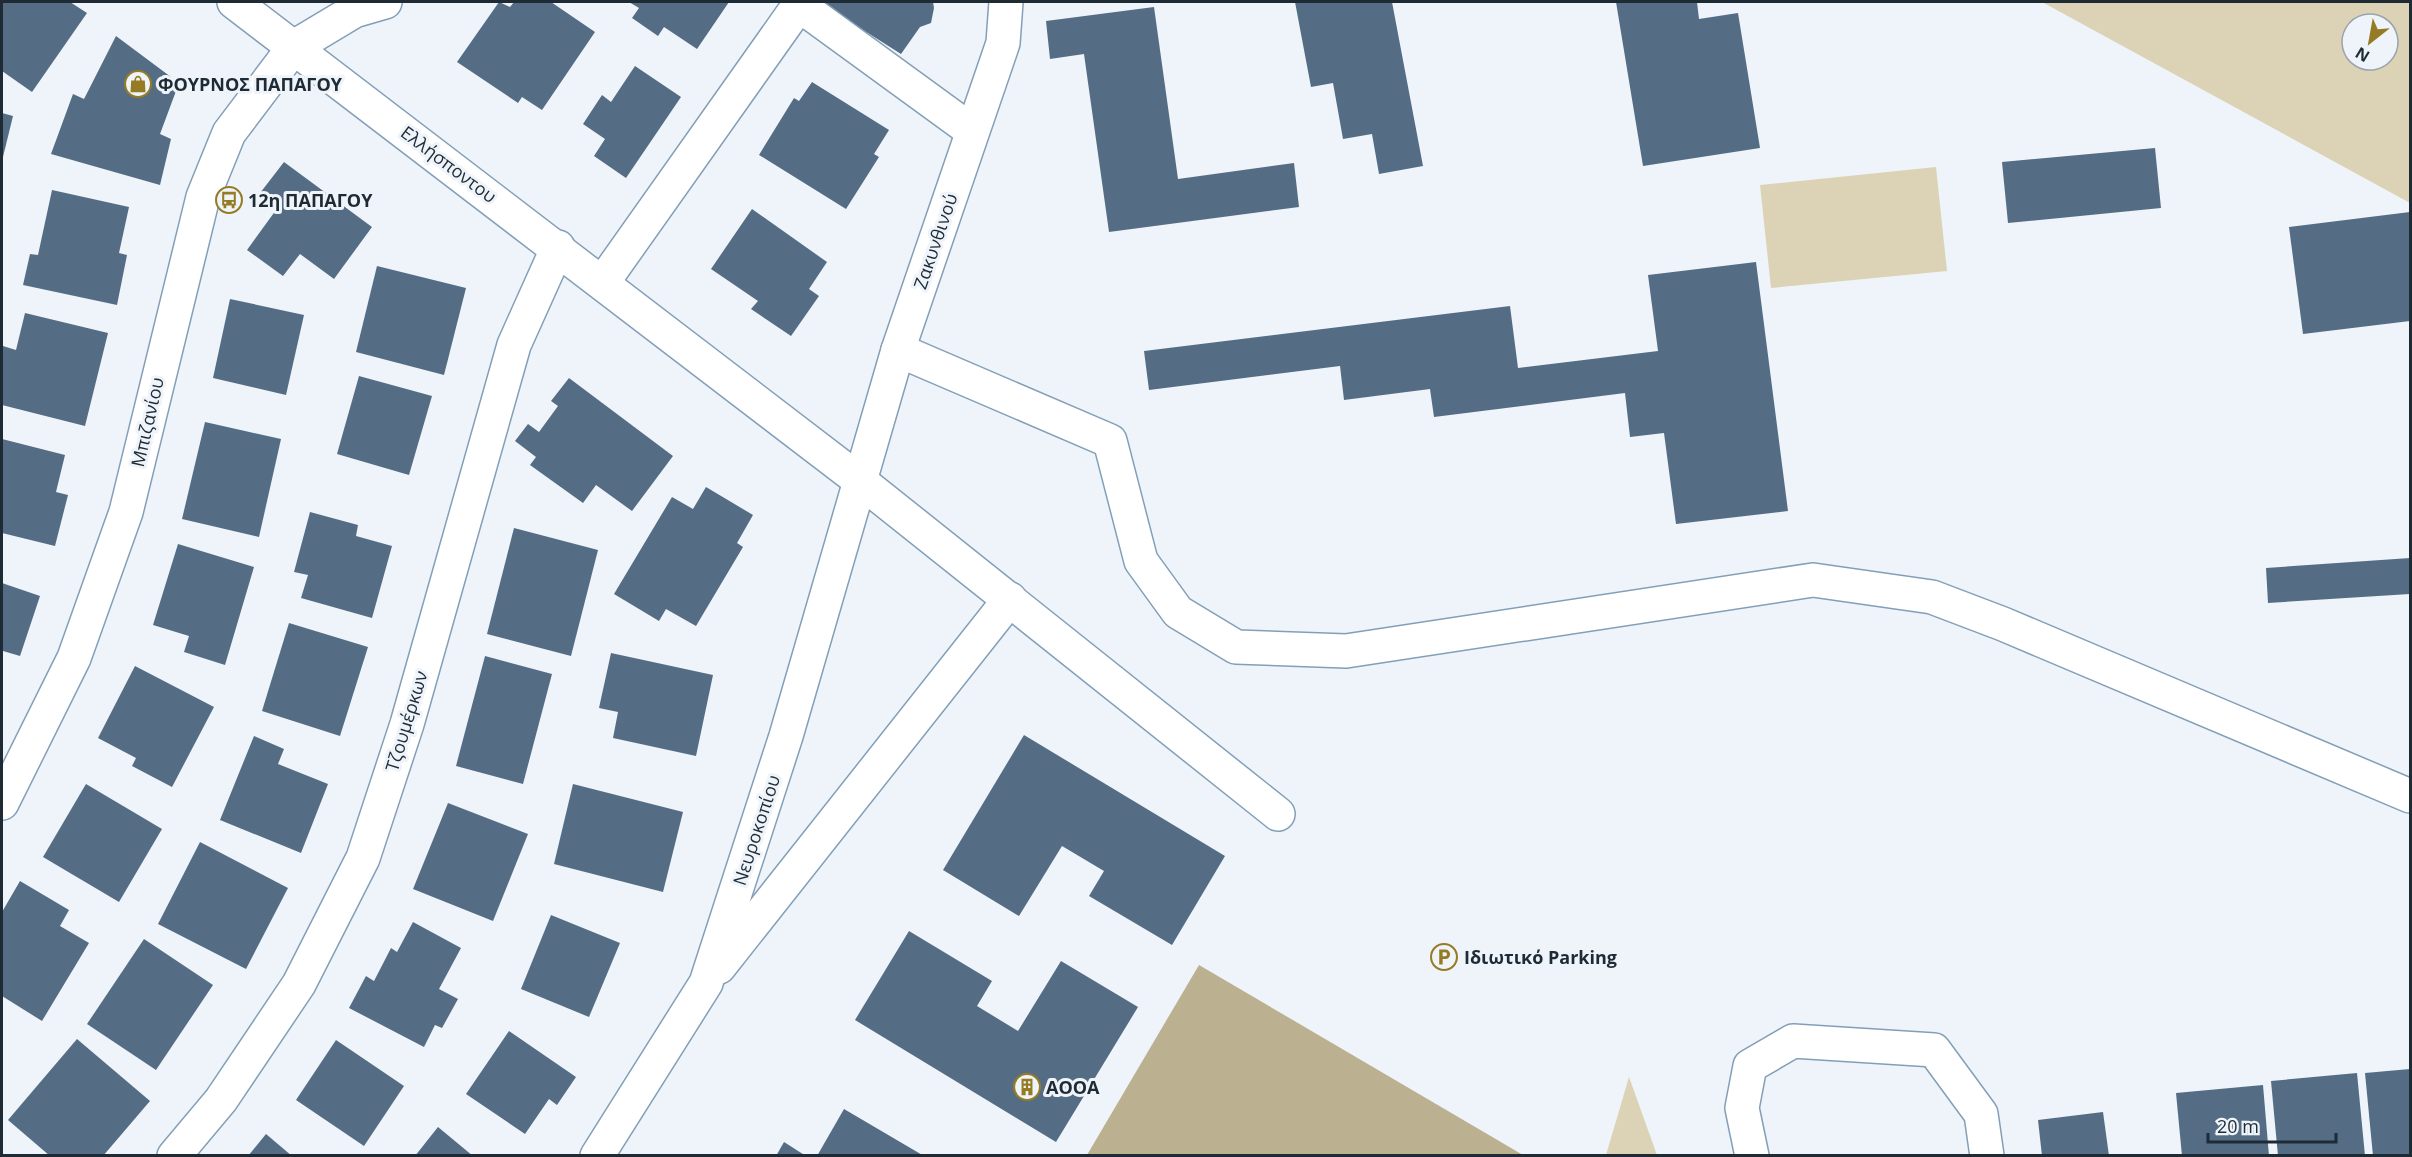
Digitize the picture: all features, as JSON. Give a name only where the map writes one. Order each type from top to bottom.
[{"type":"street","name":"Ελλήσποντου","points":[[234,2],[558,247],[859,480],[1278,814]]},
{"type":"street","points":[[294,47],[354,12],[385,2]]},
{"type":"street","name":"Ζακυνθινού","points":[[859,480],[898,350],[1003,43],[1006,2]]},
{"type":"street","points":[[603,282],[799,5],[972,131]]},
{"type":"street","name":"Μπιζανίου","points":[[2,803],[74,658],[126,512],[203,197],[229,133],[294,47]]},
{"type":"street","name":"Τζουμέρκων","points":[[174,1155],[221,1100],[299,984],[363,858],[407,724],[513,345],[558,247]]},
{"type":"street","points":[[898,350],[1110,441],[1141,561],[1178,612],[1236,647],[1346,651],[1813,580],[1932,597],[2003,624],[2410,796]]},
{"type":"street","name":"Νευροκοπίου","points":[[597,1155],[706,983],[786,736],[859,480]]},
{"type":"street","points":[[706,983],[1010,599]]},
{"type":"street","points":[[1752,1155],[1742,1108],[1750,1066],[1793,1041],[1934,1050],[1981,1114],[1987,1155]]},
{"type":"shaded area","points":[[2042,2],[2410,2],[2410,203]]},
{"type":"shaded area","points":[[1936,167],[1947,271],[1771,288],[1760,185]]},
{"type":"shaded area","points":[[1199,965],[1523,1155],[1087,1155]]},
{"type":"shaded area","points":[[1629,1077],[1657,1155],[1606,1155]]},
{"type":"building","points":[[2,2],[70,2],[87,13],[32,92],[2,71]]},
{"type":"building","points":[[499,2],[510,7],[514,2],[551,2],[595,32],[542,110],[522,97],[518,103],[457,62]]},
{"type":"building","points":[[629,2],[729,2],[697,49],[664,27],[658,36],[632,18],[639,8]]},
{"type":"building","points":[[819,2],[933,2],[934,8],[931,23],[920,27],[901,54]]},
{"type":"building","points":[[1295,2],[1392,2],[1423,166],[1379,174],[1372,134],[1343,139],[1333,83],[1311,87]]},
{"type":"building","points":[[1616,2],[1697,2],[1699,19],[1738,13],[1760,148],[1643,166]]},
{"type":"building","points":[[1154,7],[1178,179],[1294,163],[1299,207],[1109,232],[1084,54],[1050,59],[1046,21]]},
{"type":"building","points":[[116,36],[179,83],[160,134],[171,139],[160,185],[51,154],[73,94],[84,99]]},
{"type":"building","points":[[635,66],[681,97],[626,178],[594,156],[605,139],[583,124],[602,95],[611,102]]},
{"type":"building","points":[[812,82],[889,130],[874,154],[879,157],[846,209],[759,155],[794,98],[799,101]]},
{"type":"building","points":[[2,113],[13,116],[2,161]]},
{"type":"building","points":[[2155,148],[2161,208],[2008,223],[2002,162]]},
{"type":"building","points":[[284,162],[372,227],[334,279],[300,254],[283,276],[247,250],[276,210],[257,197]]},
{"type":"building","points":[[52,190],[129,207],[119,253],[127,255],[117,305],[23,285],[30,254],[38,255]]},
{"type":"building","points":[[752,209],[827,262],[809,289],[819,296],[791,336],[751,309],[758,301],[711,269]]},
{"type":"building","points":[[2410,212],[2410,321],[2303,334],[2289,227]]},
{"type":"building","points":[[1756,262],[1788,511],[1676,524],[1664,433],[1630,437],[1625,393],[1434,417],[1430,389],[1344,400],[1340,366],[1149,390],[1144,351],[1510,306],[1518,368],[1658,351],[1648,275]]},
{"type":"building","points":[[377,266],[466,288],[444,375],[356,352]]},
{"type":"building","points":[[230,299],[304,315],[286,395],[213,378]]},
{"type":"building","points":[[25,313],[108,333],[85,426],[2,405],[3,346],[16,350]]},
{"type":"building","points":[[359,376],[432,396],[409,475],[337,454]]},
{"type":"building","points":[[569,378],[673,456],[632,511],[596,485],[583,503],[530,465],[536,457],[515,441],[528,424],[539,432],[558,406],[551,401]]},
{"type":"building","points":[[205,422],[281,439],[259,537],[182,519]]},
{"type":"building","points":[[2,439],[65,455],[56,492],[68,495],[55,546],[2,533]]},
{"type":"building","points":[[706,487],[753,515],[737,543],[743,547],[696,626],[666,609],[659,621],[614,594],[672,497],[693,509]]},
{"type":"building","points":[[310,512],[358,525],[356,536],[392,546],[372,618],[301,598],[308,575],[294,572]]},
{"type":"building","points":[[514,528],[598,550],[571,656],[487,634]]},
{"type":"building","points":[[178,544],[254,567],[225,665],[184,652],[189,636],[153,625]]},
{"type":"building","points":[[2410,558],[2410,594],[2268,603],[2266,568]]},
{"type":"building","points":[[2,583],[40,596],[20,656],[3,651],[2,655]]},
{"type":"building","points":[[289,623],[368,647],[340,736],[262,711]]},
{"type":"building","points":[[611,653],[713,675],[696,756],[613,738],[618,712],[599,708]]},
{"type":"building","points":[[485,656],[552,674],[523,784],[456,766]]},
{"type":"building","points":[[135,666],[214,707],[172,787],[132,766],[136,758],[98,738]]},
{"type":"building","points":[[1024,735],[1225,856],[1172,945],[1089,896],[1104,871],[1062,846],[1019,916],[943,870]]},
{"type":"building","points":[[254,736],[284,749],[278,764],[328,784],[301,853],[220,820]]},
{"type":"building","points":[[86,784],[162,829],[119,902],[43,857]]},
{"type":"building","points":[[573,784],[683,812],[663,892],[554,864]]},
{"type":"building","points":[[448,803],[528,834],[493,921],[413,889]]},
{"type":"building","points":[[200,842],[288,888],[246,969],[158,924]]},
{"type":"building","points":[[20,881],[69,910],[60,926],[89,943],[42,1021],[2,996],[2,912]]},
{"type":"building","points":[[551,915],[620,943],[589,1017],[521,989]]},
{"type":"building","points":[[413,922],[461,948],[439,989],[458,999],[442,1028],[435,1025],[424,1047],[349,1008],[366,976],[374,981],[391,948],[397,952]]},
{"type":"building","name":"AOOA","points":[[909,931],[992,981],[977,1006],[1018,1031],[1061,961],[1138,1007],[1056,1142],[855,1020]]},
{"type":"building","points":[[144,939],[213,985],[156,1070],[87,1024]]},
{"type":"building","points":[[509,1031],[576,1077],[557,1105],[549,1099],[525,1134],[466,1094]]},
{"type":"building","points":[[77,1039],[150,1101],[103,1156],[50,1156],[8,1120]]},
{"type":"building","points":[[336,1040],[404,1086],[364,1146],[296,1100]]},
{"type":"building","points":[[2410,1069],[2410,1156],[2373,1156],[2365,1073]]},
{"type":"building","points":[[2357,1073],[2365,1156],[2278,1156],[2271,1081]]},
{"type":"building","points":[[2263,1085],[2269,1156],[2182,1156],[2176,1093]]},
{"type":"building","points":[[844,1109],[924,1156],[817,1156]]},
{"type":"building","points":[[2103,1112],[2109,1156],[2042,1156],[2038,1120]]},
{"type":"building","points":[[438,1127],[473,1156],[415,1156]]},
{"type":"building","points":[[266,1134],[292,1156],[248,1156]]},
{"type":"building","points":[[784,1142],[806,1156],[776,1156]]},
{"type":"place","name":"ΦΟΥΡΝΟΣ ΠΑΠΑΓΟΥ","points":[[138,84]]},
{"type":"place","name":"12η ΠΑΠΑΓΟΥ","points":[[229,200]]},
{"type":"place","name":"Ιδιωτικό Parking","points":[[1444,957]]},
{"type":"place","name":"AOOA","points":[[1027,1087]]}]
